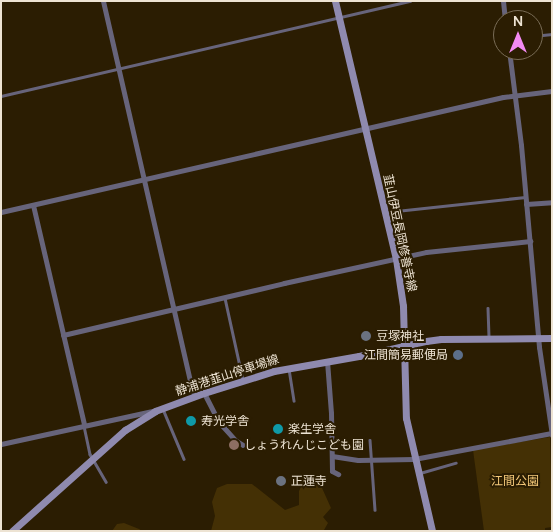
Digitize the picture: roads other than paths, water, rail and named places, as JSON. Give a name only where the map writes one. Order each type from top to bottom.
[{"type":"main road","name":"韮山伊豆長岡修善寺線","points":[[335,1],[396,259],[401,289],[404,398],[414,459],[432,531]]},
{"type":"main road","name":"静浦港韮山停車場線","points":[[12,531],[125,430],[159,410],[194,396],[288,368],[441,339],[552,338]]},
{"type":"street","points":[[103,1],[194,396]]},
{"type":"street","points":[[332,456],[371,460],[414,459],[552,434],[539,339],[510,60]]},
{"type":"street","points":[[1,212],[514,95],[552,92]]},
{"type":"street","points":[[526,204],[552,202]]},
{"type":"street","points":[[33,205],[84,425]]},
{"type":"street","points":[[63,335],[225,296],[396,259],[463,247],[530,241]]},
{"type":"street","points":[[327,361],[332,471],[338,474]]},
{"type":"street","points":[[204,393],[218,421],[235,440],[243,445]]},
{"type":"street","points":[[1,444],[159,410]]},
{"type":"lane","points":[[1,96],[410,1]]},
{"type":"lane","points":[[385,212],[525,197]]},
{"type":"lane","points":[[225,296],[243,380]]},
{"type":"lane","points":[[488,308],[489,339]]},
{"type":"lane","points":[[288,368],[294,401]]},
{"type":"lane","points":[[159,410],[184,459]]},
{"type":"lane","points":[[84,425],[90,454],[106,482]]},
{"type":"lane","points":[[370,440],[375,510]]},
{"type":"lane","points":[[418,473],[456,463]]},
{"type":"place","name":"豆塚神社","points":[[366,336]]},
{"type":"place","name":"江間簡易郵便局","points":[[458,355]]},
{"type":"place","name":"寿光学舎","points":[[191,421]]},
{"type":"place","name":"楽生学舎","points":[[278,429]]},
{"type":"place","name":"しょうれんじこども園","points":[[234,445]]},
{"type":"place","name":"正蓮寺","points":[[281,481]]},
{"type":"park label","name":"江間公園","points":[[515,481]]}]
